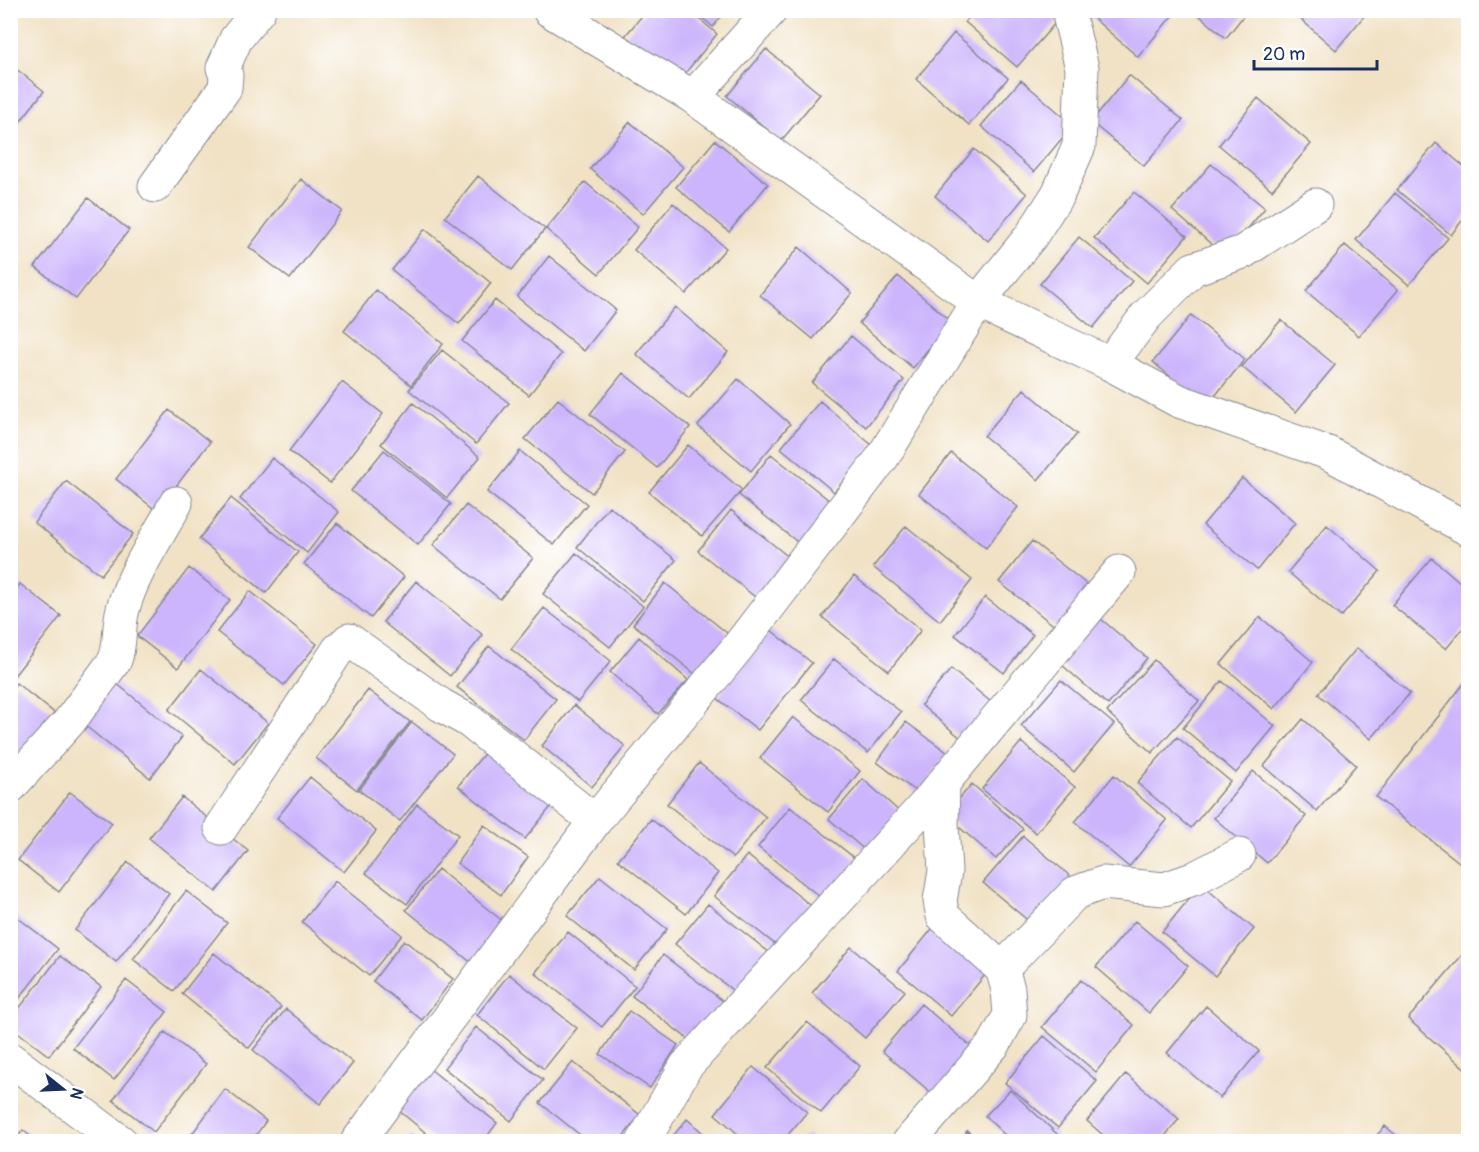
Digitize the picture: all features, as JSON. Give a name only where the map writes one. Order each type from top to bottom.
[{"type":"street","points":[[155,186],[225,88],[226,75],[223,68],[236,39],[259,10]]},
{"type":"street","points":[[693,97],[771,10]]},
{"type":"street","points":[[357,1142],[595,821],[738,647],[882,458],[978,302],[1031,236],[1058,194],[1079,146],[1082,68],[1070,19],[1071,10]]},
{"type":"street","points":[[570,16],[693,97],[978,302],[1110,364],[1179,401],[1328,453],[1468,529]]},
{"type":"street","points":[[1110,364],[1146,316],[1193,269],[1243,252],[1315,205]]},
{"type":"street","points":[[10,787],[69,722],[116,660],[119,649],[120,621],[127,595],[176,503]]},
{"type":"street","points":[[644,1142],[686,1066],[943,783],[1119,572]]},
{"type":"street","points":[[221,828],[338,650],[349,640],[441,705],[469,721],[595,821]]},
{"type":"street","points":[[909,1142],[994,1044],[1007,1023],[1011,1008],[1002,969],[942,916],[940,909],[945,871],[942,824],[943,783]]},
{"type":"street","points":[[1002,969],[1075,893],[1103,883],[1164,890],[1239,855]]},
{"type":"street","points":[[10,1059],[121,1142]]},
{"type":"building","points":[[647,10],[689,10],[717,34],[678,82],[625,36]]},
{"type":"building","points":[[693,10],[726,10],[713,27]]},
{"type":"building","points":[[975,10],[1045,10],[1057,21],[1017,67],[965,22]]},
{"type":"building","points":[[1084,10],[1177,10],[1138,57]]},
{"type":"building","points":[[1193,10],[1248,10],[1226,38]]},
{"type":"building","points":[[1290,10],[1369,10],[1336,50]]},
{"type":"building","points":[[954,33],[1008,78],[969,125],[916,79]]},
{"type":"building","points":[[766,49],[820,94],[781,141],[727,96]]},
{"type":"building","points":[[10,64],[44,91],[12,132],[10,131]]},
{"type":"building","points":[[1129,75],[1183,120],[1144,166],[1091,122]]},
{"type":"building","points":[[1021,80],[1073,125],[1034,172],[981,126]]},
{"type":"building","points":[[1258,98],[1311,144],[1272,190],[1219,145]]},
{"type":"building","points":[[630,122],[683,167],[643,214],[590,169]]},
{"type":"building","points":[[715,140],[768,184],[729,232],[676,187]]},
{"type":"building","points":[[1436,143],[1468,170],[1468,213],[1451,235],[1397,190]]},
{"type":"building","points":[[974,149],[1027,194],[988,241],[935,196]]},
{"type":"building","points":[[1211,164],[1265,208],[1225,256],[1172,210]]},
{"type":"building","points":[[478,176],[545,229],[512,270],[445,217]]},
{"type":"building","points":[[301,179],[342,211],[290,279],[249,247]]},
{"type":"building","points":[[585,182],[638,227],[599,274],[546,229]]},
{"type":"building","points":[[1134,192],[1187,236],[1147,283],[1094,238]]},
{"type":"building","points":[[1395,193],[1448,238],[1409,285],[1356,240]]},
{"type":"building","points":[[88,198],[129,230],[76,299],[35,267]]},
{"type":"building","points":[[673,203],[726,248],[686,294],[634,250]]},
{"type":"building","points":[[425,229],[491,283],[459,324],[392,270]]},
{"type":"building","points":[[1079,237],[1132,281],[1093,328],[1040,284]]},
{"type":"building","points":[[1345,245],[1398,290],[1359,336],[1306,291]]},
{"type":"building","points":[[799,247],[852,293],[813,339],[760,295]]},
{"type":"building","points":[[549,256],[616,310],[584,351],[517,297]]},
{"type":"building","points":[[898,276],[951,321],[913,368],[859,323]]},
{"type":"building","points":[[376,290],[443,344],[411,385],[344,331]]},
{"type":"building","points":[[495,300],[561,354],[529,395],[462,341]]},
{"type":"building","points":[[675,307],[728,352],[689,399],[636,354]]},
{"type":"building","points":[[1191,315],[1245,359],[1206,407],[1153,362]]},
{"type":"building","points":[[1281,320],[1335,365],[1296,412],[1242,367]]},
{"type":"building","points":[[851,336],[904,380],[866,427],[812,383]]},
{"type":"building","points":[[442,350],[509,403],[476,444],[409,390]]},
{"type":"building","points":[[623,373],[690,427],[657,468],[590,414]]},
{"type":"building","points":[[738,379],[790,424],[751,471],[698,426]]},
{"type":"building","points":[[342,382],[383,414],[330,483],[289,451]]},
{"type":"building","points":[[1024,389],[1077,434],[1038,480],[984,436]]},
{"type":"building","points":[[558,399],[625,452],[592,493],[525,439]]},
{"type":"building","points":[[820,401],[873,446],[834,492],[781,448]]},
{"type":"building","points":[[413,403],[480,457],[447,498],[381,444]]},
{"type":"building","points":[[169,410],[210,442],[157,511],[116,479]]},
{"type":"building","points":[[688,445],[742,490],[702,536],[649,492]]},
{"type":"building","points":[[384,450],[451,504],[418,545],[351,491]]},
{"type":"building","points":[[520,451],[587,504],[554,545],[487,492]]},
{"type":"building","points":[[951,453],[1018,507],[986,548],[919,494]]},
{"type":"building","points":[[771,454],[839,508],[806,549],[739,495]]},
{"type":"building","points":[[272,458],[339,512],[307,553],[240,499]]},
{"type":"building","points":[[1242,478],[1295,523],[1257,570],[1203,525]]},
{"type":"building","points":[[66,481],[133,534],[101,575],[34,522]]},
{"type":"building","points":[[231,498],[298,552],[266,593],[199,539]]},
{"type":"building","points":[[466,505],[533,558],[500,599],[433,545]]},
{"type":"building","points":[[609,506],[676,560],[643,601],[577,547]]},
{"type":"building","points":[[731,510],[797,564],[765,605],[698,551]]},
{"type":"building","points":[[337,523],[404,577],[371,618],[304,564]]},
{"type":"building","points":[[1327,525],[1380,571],[1341,617],[1288,572]]},
{"type":"building","points":[[906,526],[972,580],[940,621],[873,567]]},
{"type":"building","points":[[1032,541],[1099,594],[1066,635],[999,582]]},
{"type":"building","points":[[576,553],[643,606],[610,647],[543,594]]},
{"type":"building","points":[[1432,558],[1468,589],[1468,622],[1446,649],[1392,605]]},
{"type":"building","points":[[189,568],[230,600],[178,668],[137,636]]},
{"type":"building","points":[[854,576],[921,630],[889,671],[822,617]]},
{"type":"building","points":[[416,581],[483,635],[450,676],[383,622]]},
{"type":"building","points":[[665,583],[732,637],[700,678],[633,624]]},
{"type":"building","points":[[20,584],[61,616],[10,681],[10,596]]},
{"type":"building","points":[[250,591],[317,644],[284,685],[217,632]]},
{"type":"building","points":[[985,597],[1033,635],[1004,673],[955,635]]},
{"type":"building","points":[[544,608],[611,661],[578,702],[511,649]]},
{"type":"building","points":[[1094,613],[1147,658],[1108,705],[1055,659]]},
{"type":"building","points":[[1260,617],[1313,662],[1274,709],[1221,664]]},
{"type":"building","points":[[771,630],[812,663],[758,730],[717,698]]},
{"type":"building","points":[[639,637],[688,680],[658,714],[610,672]]},
{"type":"building","points":[[489,646],[556,699],[524,740],[457,687]]},
{"type":"building","points":[[1357,648],[1410,693],[1371,739],[1318,694]]},
{"type":"building","points":[[834,659],[901,712],[868,753],[801,700]]},
{"type":"building","points":[[1154,660],[1199,701],[1152,753],[1107,712]]},
{"type":"building","points":[[201,669],[268,723],[235,764],[169,710]]},
{"type":"building","points":[[951,669],[991,702],[962,739],[921,705]]},
{"type":"building","points":[[1468,678],[1468,869],[1376,797]]},
{"type":"building","points":[[1061,680],[1114,724],[1074,772],[1021,726]]},
{"type":"building","points":[[1222,681],[1275,726],[1236,773],[1183,728]]},
{"type":"building","points":[[16,683],[57,715],[10,775],[10,691]]},
{"type":"building","points":[[116,683],[182,737],[150,778],[83,724]]},
{"type":"building","points":[[368,690],[410,722],[357,790],[316,758]]},
{"type":"building","points":[[574,705],[625,746],[592,787],[542,746]]},
{"type":"building","points":[[793,717],[860,771],[828,812],[760,758]]},
{"type":"building","points":[[1303,719],[1356,765],[1317,811],[1264,766]]},
{"type":"building","points":[[412,722],[453,754],[400,821],[359,790]]},
{"type":"building","points":[[906,722],[948,753],[919,794],[877,762]]},
{"type":"building","points":[[1177,737],[1230,781],[1191,828],[1137,783]]},
{"type":"building","points":[[1021,742],[1075,787],[1036,833],[982,789]]},
{"type":"building","points":[[491,745],[558,798],[525,839],[458,786]]},
{"type":"building","points":[[699,763],[766,817],[733,858],[667,804]]},
{"type":"building","points":[[1253,771],[1306,816],[1267,863],[1214,818]]},
{"type":"building","points":[[1114,775],[1167,820],[1129,867],[1075,822]]},
{"type":"building","points":[[310,777],[376,831],[344,872],[277,818]]},
{"type":"building","points":[[863,779],[902,814],[868,853],[829,819]]},
{"type":"building","points":[[972,784],[1023,829],[996,859],[945,815]]},
{"type":"building","points":[[70,792],[112,823],[59,892],[18,860]]},
{"type":"building","points":[[182,797],[248,851],[216,892],[149,838]]},
{"type":"building","points":[[417,804],[458,835],[407,904],[366,873]]},
{"type":"building","points":[[790,807],[857,860],[825,901],[758,847]]},
{"type":"building","points":[[651,819],[718,873],[686,914],[618,860]]},
{"type":"building","points":[[484,825],[528,857],[501,895],[457,863]]},
{"type":"building","points":[[1023,836],[1076,881],[1037,928],[983,883]]},
{"type":"building","points":[[747,855],[814,908],[781,949],[714,896]]},
{"type":"building","points":[[128,862],[169,894],[116,962],[75,930]]},
{"type":"building","points":[[438,869],[505,923],[473,964],[406,910]]},
{"type":"building","points":[[600,876],[667,929],[634,970],[567,916]]},
{"type":"building","points":[[335,881],[402,935],[369,976],[302,922]]},
{"type":"building","points":[[1201,884],[1254,929],[1215,976],[1162,932]]},
{"type":"building","points":[[186,891],[227,923],[174,991],[133,959]]},
{"type":"building","points":[[708,904],[775,957],[742,998],[675,944]]},
{"type":"building","points":[[17,917],[58,949],[10,1010],[10,925]]},
{"type":"building","points":[[1135,921],[1188,966],[1149,1013],[1096,967]]},
{"type":"building","points":[[936,924],[990,969],[951,1016],[898,971]]},
{"type":"building","points":[[568,932],[635,986],[602,1027],[535,973]]},
{"type":"building","points":[[404,940],[453,979],[422,1020],[373,981]]},
{"type":"building","points":[[851,947],[905,991],[865,1038],[812,993]]},
{"type":"building","points":[[1468,948],[1468,1071],[1408,1019]]},
{"type":"building","points":[[214,953],[281,1007],[249,1048],[182,994]]},
{"type":"building","points":[[663,955],[723,1001],[692,1042],[632,996]]},
{"type":"building","points":[[60,956],[101,987],[49,1056],[10,1026],[10,1020]]},
{"type":"building","points":[[509,974],[577,1028],[544,1069],[477,1015]]},
{"type":"building","points":[[126,980],[167,1012],[114,1080],[73,1048]]},
{"type":"building","points":[[1081,980],[1134,1025],[1096,1072],[1042,1027]]},
{"type":"building","points":[[921,1004],[974,1049],[935,1096],[882,1051]]},
{"type":"building","points":[[1206,1006],[1259,1051],[1220,1098],[1167,1053]]},
{"type":"building","points":[[286,1009],[353,1063],[320,1104],[253,1050]]},
{"type":"building","points":[[629,1011],[678,1045],[650,1088],[600,1054]]},
{"type":"building","points":[[807,1022],[860,1066],[821,1113],[767,1068]]},
{"type":"building","points":[[476,1027],[543,1080],[511,1121],[444,1068]]},
{"type":"building","points":[[165,1032],[206,1064],[154,1132],[113,1100]]},
{"type":"building","points":[[1044,1036],[1097,1081],[1058,1128],[1005,1083]]},
{"type":"building","points":[[573,1062],[640,1115],[619,1142],[589,1142],[540,1103]]},
{"type":"building","points":[[753,1067],[807,1112],[782,1142],[747,1142],[715,1114]]},
{"type":"building","points":[[430,1069],[497,1123],[483,1142],[437,1142],[398,1110]]},
{"type":"building","points":[[1126,1074],[1179,1119],[1160,1142],[1111,1142],[1087,1121]]},
{"type":"building","points":[[225,1089],[266,1121],[251,1142],[186,1142]]},
{"type":"building","points":[[1010,1090],[1057,1134],[1050,1142],[1012,1142],[985,1116]]},
{"type":"building","points":[[687,1119],[713,1142],[668,1142]]},
{"type":"building","points":[[1385,1126],[1404,1142],[1371,1142]]},
{"type":"building","points":[[23,1130],[37,1142],[14,1142]]},
{"type":"building","points":[[410,1135],[418,1142],[405,1142]]},
{"type":"building","points":[[807,1135],[815,1142],[801,1142]]}]
